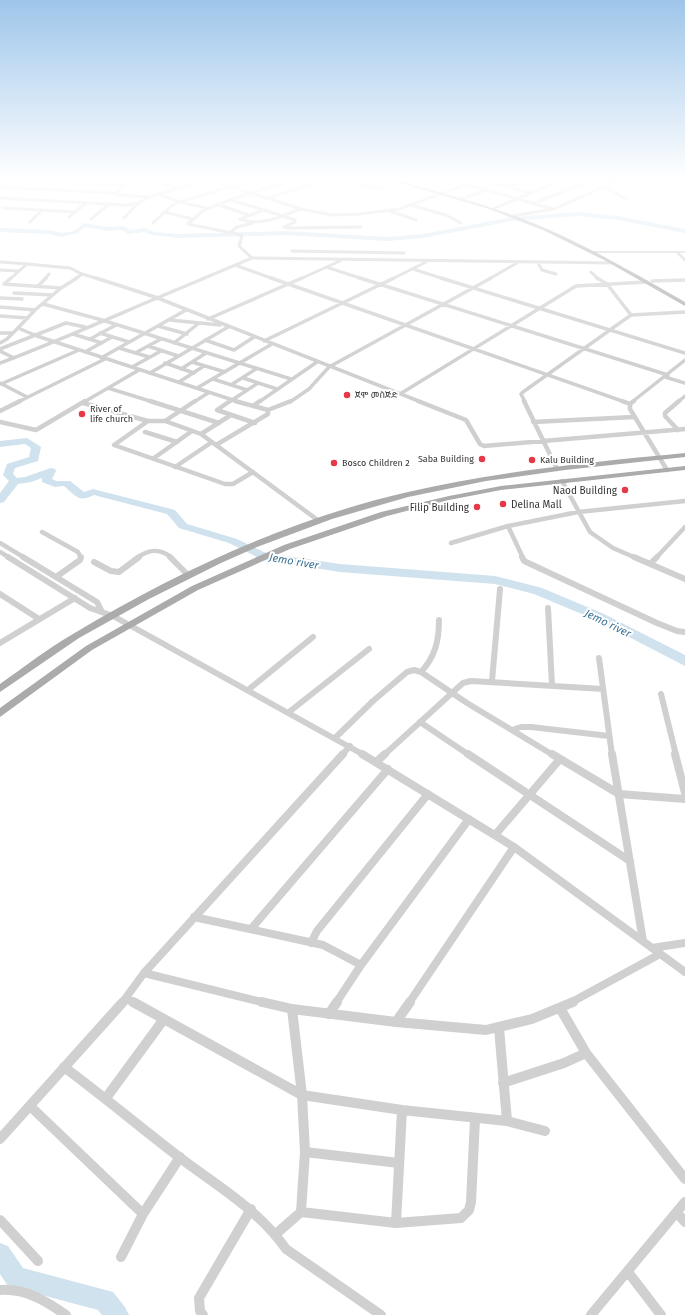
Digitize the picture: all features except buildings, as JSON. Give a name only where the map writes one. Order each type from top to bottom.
[{"type":"main road","points":[[572,241],[685,304]]},
{"type":"main road","points":[[577,241],[599,251],[685,300]]},
{"type":"main road","points":[[0,689],[75,637],[154,592],[251,546],[319,521],[375,503],[482,479],[557,468],[685,456]]},
{"type":"main road","points":[[0,714],[89,648],[195,588],[287,547],[384,514],[449,498],[493,490],[562,481],[685,468]]},
{"type":"main road","points":[[375,503],[384,514]]},
{"type":"street","points":[[241,241],[239,246],[252,258]]},
{"type":"street","points":[[292,251],[404,253]]},
{"type":"street","points":[[333,259],[336,252]]},
{"type":"street","points":[[591,252],[685,252]]},
{"type":"street","points":[[677,252],[685,260]]},
{"type":"street","points":[[0,363],[55,342],[85,327],[155,297],[252,258],[613,263]]},
{"type":"street","points":[[208,319],[344,259]]},
{"type":"street","points":[[264,341],[428,261]]},
{"type":"street","points":[[0,262],[70,268],[82,274],[112,282],[155,297],[466,420],[480,444],[484,446],[546,442],[685,429]]},
{"type":"street","points":[[18,328],[78,350],[231,400],[268,410],[287,404],[309,389],[329,367],[518,262]]},
{"type":"street","points":[[538,262],[542,270],[556,274]]},
{"type":"street","points":[[0,287],[27,264]]},
{"type":"street","points":[[235,265],[630,404]]},
{"type":"street","points":[[326,267],[667,376],[685,384]]},
{"type":"street","points":[[413,269],[685,353]]},
{"type":"street","points":[[0,270],[18,271]]},
{"type":"street","points":[[591,272],[598,279],[607,284],[631,315]]},
{"type":"street","points":[[38,286],[49,274]]},
{"type":"street","points":[[0,344],[52,295],[82,274]]},
{"type":"street","points":[[652,281],[685,280]]},
{"type":"street","points":[[400,394],[509,325],[576,286],[646,282]]},
{"type":"street","points":[[2,284],[62,288]]},
{"type":"street","points":[[8,298],[22,285]]},
{"type":"street","points":[[14,293],[52,295]]},
{"type":"street","points":[[14,308],[28,294]]},
{"type":"street","points":[[0,298],[22,299]]},
{"type":"street","points":[[43,304],[102,320],[238,364],[292,379]]},
{"type":"street","points":[[0,307],[35,310]]},
{"type":"street","points":[[0,411],[103,358],[186,310]]},
{"type":"street","points":[[557,468],[546,442],[533,422],[521,394],[546,374],[631,315],[685,312]]},
{"type":"street","points":[[0,320],[2,316],[28,318]]},
{"type":"street","points":[[169,320],[226,326]]},
{"type":"street","points":[[0,350],[66,323],[85,327]]},
{"type":"street","points":[[174,343],[200,323]]},
{"type":"street","points":[[90,339],[116,325]]},
{"type":"street","points":[[158,326],[187,334]]},
{"type":"street","points":[[150,373],[226,326]]},
{"type":"street","points":[[0,333],[12,333]]},
{"type":"street","points":[[100,333],[129,342]]},
{"type":"street","points":[[73,334],[102,343]]},
{"type":"street","points":[[85,352],[112,337]]},
{"type":"street","points":[[205,340],[234,350],[254,337]]},
{"type":"street","points":[[135,353],[161,339]]},
{"type":"street","points":[[197,388],[272,344]]},
{"type":"street","points":[[148,346],[178,356]]},
{"type":"street","points":[[119,348],[149,357]]},
{"type":"street","points":[[0,350],[14,358]]},
{"type":"street","points":[[0,384],[78,350]]},
{"type":"street","points":[[132,367],[160,351]]},
{"type":"street","points":[[181,368],[206,353]]},
{"type":"street","points":[[630,404],[667,376],[685,360]]},
{"type":"street","points":[[192,362],[225,372]]},
{"type":"street","points":[[253,406],[317,362]]},
{"type":"street","points":[[165,364],[194,373]]},
{"type":"street","points":[[178,382],[204,366]]},
{"type":"street","points":[[231,385],[256,369]]},
{"type":"street","points":[[0,422],[36,430],[139,370]]},
{"type":"street","points":[[243,378],[277,389]]},
{"type":"street","points":[[213,379],[246,390]]},
{"type":"street","points":[[205,418],[258,383]]},
{"type":"street","points":[[0,384],[27,397]]},
{"type":"street","points":[[108,388],[219,423]]},
{"type":"street","points":[[165,421],[208,392]]},
{"type":"street","points":[[678,430],[665,416],[665,413],[685,396]]},
{"type":"street","points":[[83,403],[148,421],[165,421],[201,434],[319,521]]},
{"type":"street","points":[[630,404],[630,410],[667,470]]},
{"type":"street","points":[[217,410],[255,423]]},
{"type":"street","points":[[175,466],[214,443],[255,423],[268,414],[268,410]]},
{"type":"street","points":[[201,434],[231,415]]},
{"type":"street","points":[[533,422],[634,417]]},
{"type":"street","points":[[148,421],[114,445],[229,485],[252,472]]},
{"type":"street","points":[[154,458],[192,431]]},
{"type":"street","points":[[145,432],[177,442]]},
{"type":"street","points":[[562,481],[590,532],[601,541],[613,548],[685,578]]},
{"type":"street","points":[[451,543],[508,526],[578,512],[685,501]]},
{"type":"street","points":[[508,526],[524,562],[657,623],[677,631],[685,632]]},
{"type":"street","points":[[650,564],[685,527]]},
{"type":"street","points":[[42,532],[78,552],[81,557],[80,560],[56,577]]},
{"type":"street","points":[[0,543],[97,602],[102,612]]},
{"type":"street","points":[[94,562],[112,572],[118,572],[123,570],[144,553],[158,550],[168,554],[188,575]]},
{"type":"street","points":[[0,552],[90,608],[113,616],[289,712],[388,769],[514,847],[685,972]]},
{"type":"street","points":[[492,681],[500,589]]},
{"type":"street","points":[[0,594],[39,619]]},
{"type":"street","points":[[0,643],[74,598]]},
{"type":"street","points":[[548,608],[552,685]]},
{"type":"street","points":[[421,672],[434,657],[439,638],[439,620]]},
{"type":"street","points":[[248,690],[313,637]]},
{"type":"street","points":[[289,712],[369,649]]},
{"type":"street","points":[[599,658],[609,736],[643,941]]},
{"type":"street","points":[[335,738],[373,701],[407,672],[414,670],[421,672],[453,692],[467,703],[619,794],[685,799]]},
{"type":"street","points":[[376,762],[453,692],[463,684],[471,681],[492,681],[603,689]]},
{"type":"street","points":[[661,694],[685,792]]},
{"type":"street","points":[[420,722],[529,796],[630,861]]},
{"type":"street","points":[[512,730],[520,727],[531,727],[609,736]]},
{"type":"street","points":[[0,1139],[126,998],[144,973],[350,746]]},
{"type":"street","points":[[495,835],[560,759]]},
{"type":"street","points":[[251,929],[388,769]]},
{"type":"street","points":[[311,943],[317,932],[428,794]]},
{"type":"street","points":[[329,1014],[361,965],[469,819]]},
{"type":"street","points":[[396,1022],[514,847]]},
{"type":"street","points":[[194,917],[323,945],[361,965]]},
{"type":"street","points":[[652,948],[685,943]]},
{"type":"street","points":[[144,973],[292,1009],[473,1030],[499,1028],[560,1008],[660,954]]},
{"type":"street","points":[[126,998],[302,1095],[402,1110],[474,1119],[507,1121],[545,1131]]},
{"type":"street","points":[[560,1008],[586,1053],[685,1180]]},
{"type":"street","points":[[277,1233],[301,1212],[305,1152],[302,1095],[292,1009]]},
{"type":"street","points":[[106,1098],[164,1019]]},
{"type":"street","points":[[499,1028],[507,1121]]},
{"type":"street","points":[[503,1083],[564,1063],[586,1053]]},
{"type":"street","points":[[64,1067],[106,1098],[180,1157],[251,1209],[277,1233],[286,1249],[381,1315]]},
{"type":"street","points":[[30,1106],[144,1214]]},
{"type":"street","points":[[396,1223],[402,1110]]},
{"type":"street","points":[[301,1212],[396,1223],[461,1218],[469,1210],[471,1202],[474,1119]]},
{"type":"street","points":[[305,1152],[399,1163]]},
{"type":"street","points":[[121,1257],[144,1214],[180,1157]]},
{"type":"street","points":[[591,1315],[685,1202]]},
{"type":"street","points":[[203,1315],[200,1311],[200,1298],[251,1209]]},
{"type":"street","points":[[677,1213],[685,1222]]},
{"type":"street","points":[[0,1220],[38,1261]]},
{"type":"street","points":[[628,1272],[662,1315]]},
{"type":"street","points":[[0,1290],[7,1289],[46,1300],[66,1315]]},
{"type":"waterway","name":"Jemo river","points":[[0,444],[27,441],[36,447],[34,459],[11,466],[8,475],[15,481]]},
{"type":"waterway","name":"Jemo river","points":[[15,481],[27,480],[51,471],[46,480],[55,484],[66,483],[83,497],[93,492],[171,512],[183,526],[233,541],[263,556],[340,568],[495,580],[538,591],[600,617],[685,661]]},
{"type":"waterway","points":[[0,500],[15,481]]},
{"type":"waterway","points":[[0,1254],[16,1278],[105,1300],[117,1315]]},
{"type":"place","name":"ጀሞ መስጅድ","points":[[347,395]]},
{"type":"place","name":"River of life church","points":[[82,414]]},
{"type":"place","name":"Saba Building","points":[[482,459]]},
{"type":"place","name":"Kalu Building","points":[[532,460]]},
{"type":"place","name":"Bosco Children 2","points":[[334,463]]},
{"type":"place","name":"Naod Building","points":[[625,490]]},
{"type":"place","name":"Delina Mall","points":[[503,504]]},
{"type":"place","name":"Filip Building","points":[[477,507]]}]
